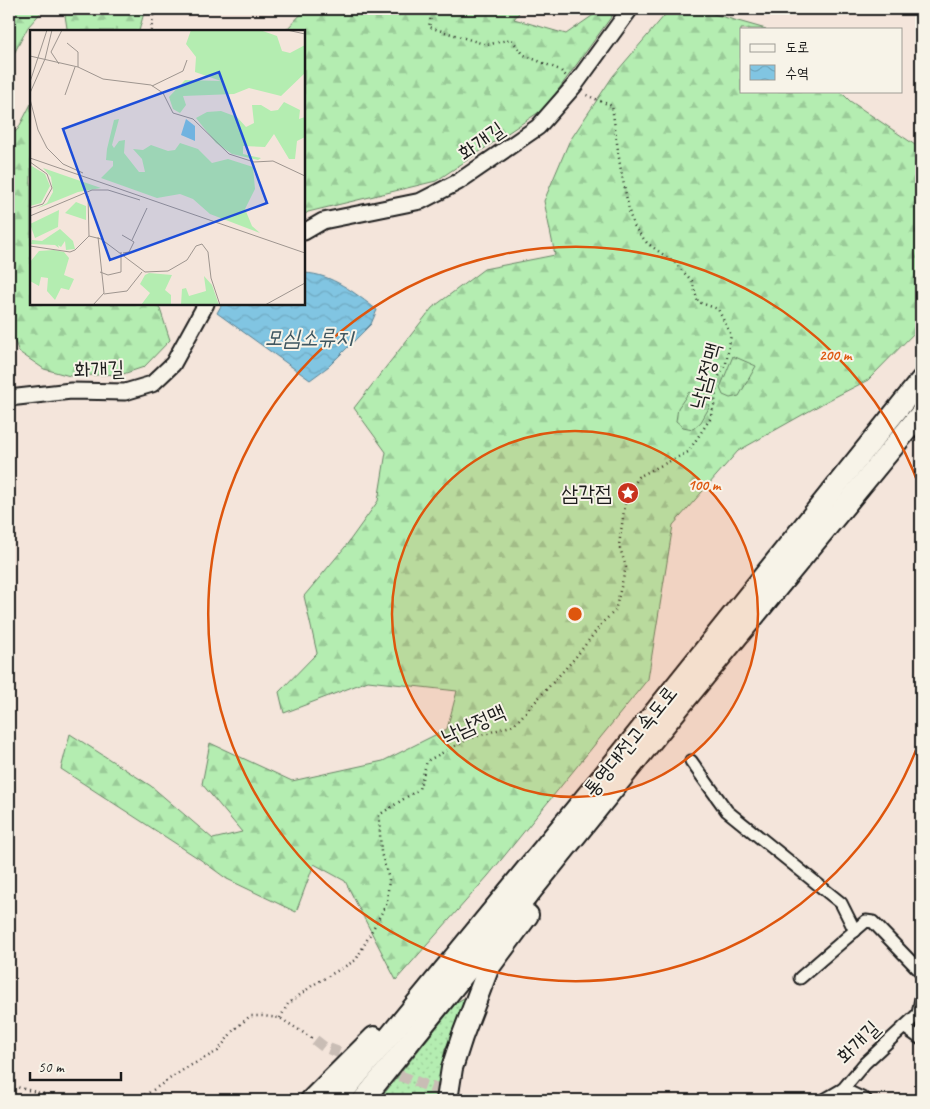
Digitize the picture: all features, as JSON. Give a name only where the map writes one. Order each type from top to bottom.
[{"type":"highway","name":"통영대전고속도로","points":[[337,1100],[620,754],[921,380]]},
{"type":"highway","name":"통영대전고속도로","points":[[363,1100],[672,716],[921,413]]},
{"type":"highway","points":[[447,1100],[452,1068],[488,969],[672,716]]},
{"type":"highway","points":[[311,1100],[456,953]]},
{"type":"street","name":"화개길","points":[[305,231],[323,221],[420,201],[458,182],[538,127],[574,86],[630,9]]},
{"type":"street","name":"화개길","points":[[9,398],[71,391],[125,392],[152,384],[173,364],[205,305]]},
{"type":"street","points":[[691,761],[727,811],[841,903],[855,931]]},
{"type":"street","points":[[800,978],[866,922],[873,922],[921,972]]},
{"type":"street","points":[[920,1014],[921,998]]},
{"type":"street","name":"화개길","points":[[824,1100],[843,1089],[865,1063],[920,1014]]},
{"type":"street","points":[[904,1027],[921,1039]]},
{"type":"street","points":[[843,1089],[866,1100]]},
{"type":"path","points":[[151,30],[154,9]]},
{"type":"path","name":"낙남정맥","points":[[280,1018],[288,1004],[294,999],[313,985],[356,960],[387,903],[389,879],[381,853],[379,815],[419,789],[427,762],[468,740],[514,725],[575,658],[603,622],[615,610],[626,567],[619,544],[625,504],[638,477],[688,452],[710,419],[715,402],[717,380],[726,363],[731,336],[718,309],[698,302],[692,281],[675,263],[647,243],[636,228],[630,215],[620,165],[612,106],[587,97],[560,70],[524,55],[511,40],[487,45],[430,27],[432,9]]},
{"type":"path","points":[[120,1100],[147,1094],[186,1068],[218,1051],[233,1031],[250,1016],[280,1018],[314,1040]]},
{"type":"path","points":[[9,1084],[70,1100]]},
{"type":"green space","points":[[9,9],[44,9],[28,27],[9,63]]},
{"type":"green space","points":[[64,9],[145,9],[139,30],[66,30]]},
{"type":"green space","points":[[306,9],[522,9],[514,19],[566,34],[602,9],[617,9],[545,108],[436,181],[305,214],[305,30],[286,30]]},
{"type":"green space","points":[[670,9],[696,9],[762,28],[740,28],[740,92],[841,92],[850,101],[921,149],[921,326],[868,380],[738,451],[673,525],[648,679],[488,876],[396,980],[345,881],[314,864],[296,912],[227,879],[61,769],[70,734],[151,786],[213,839],[242,832],[202,784],[210,743],[292,781],[383,761],[447,729],[457,691],[368,681],[284,713],[279,692],[317,653],[304,596],[345,547],[378,501],[386,452],[354,408],[432,308],[484,269],[555,255],[544,201],[569,142],[613,76]]},
{"type":"green space","points":[[30,106],[30,305],[155,305],[160,309],[170,340],[144,367],[123,374],[70,376],[44,369],[19,352],[9,328],[9,138],[18,129]]},
{"type":"green space","points":[[733,356],[756,366],[739,396],[730,398],[723,395],[720,388]]},
{"type":"green space","points":[[689,392],[710,406],[701,422],[693,429],[683,427],[676,421],[678,408]]},
{"type":"green space","points":[[464,998],[463,1014],[445,1049],[437,1100],[379,1100],[457,1002]]},
{"type":"water","name":"모심소류지","points":[[305,273],[334,281],[352,291],[377,310],[371,324],[329,366],[310,380],[217,313],[221,305],[305,305]]},
{"type":"tunnel","points":[[315,1040],[324,1047],[357,1059]]},
{"type":"tunnel","points":[[384,1070],[466,1100]]},
{"type":"place","name":"삼각점","points":[[628,493]]}]
